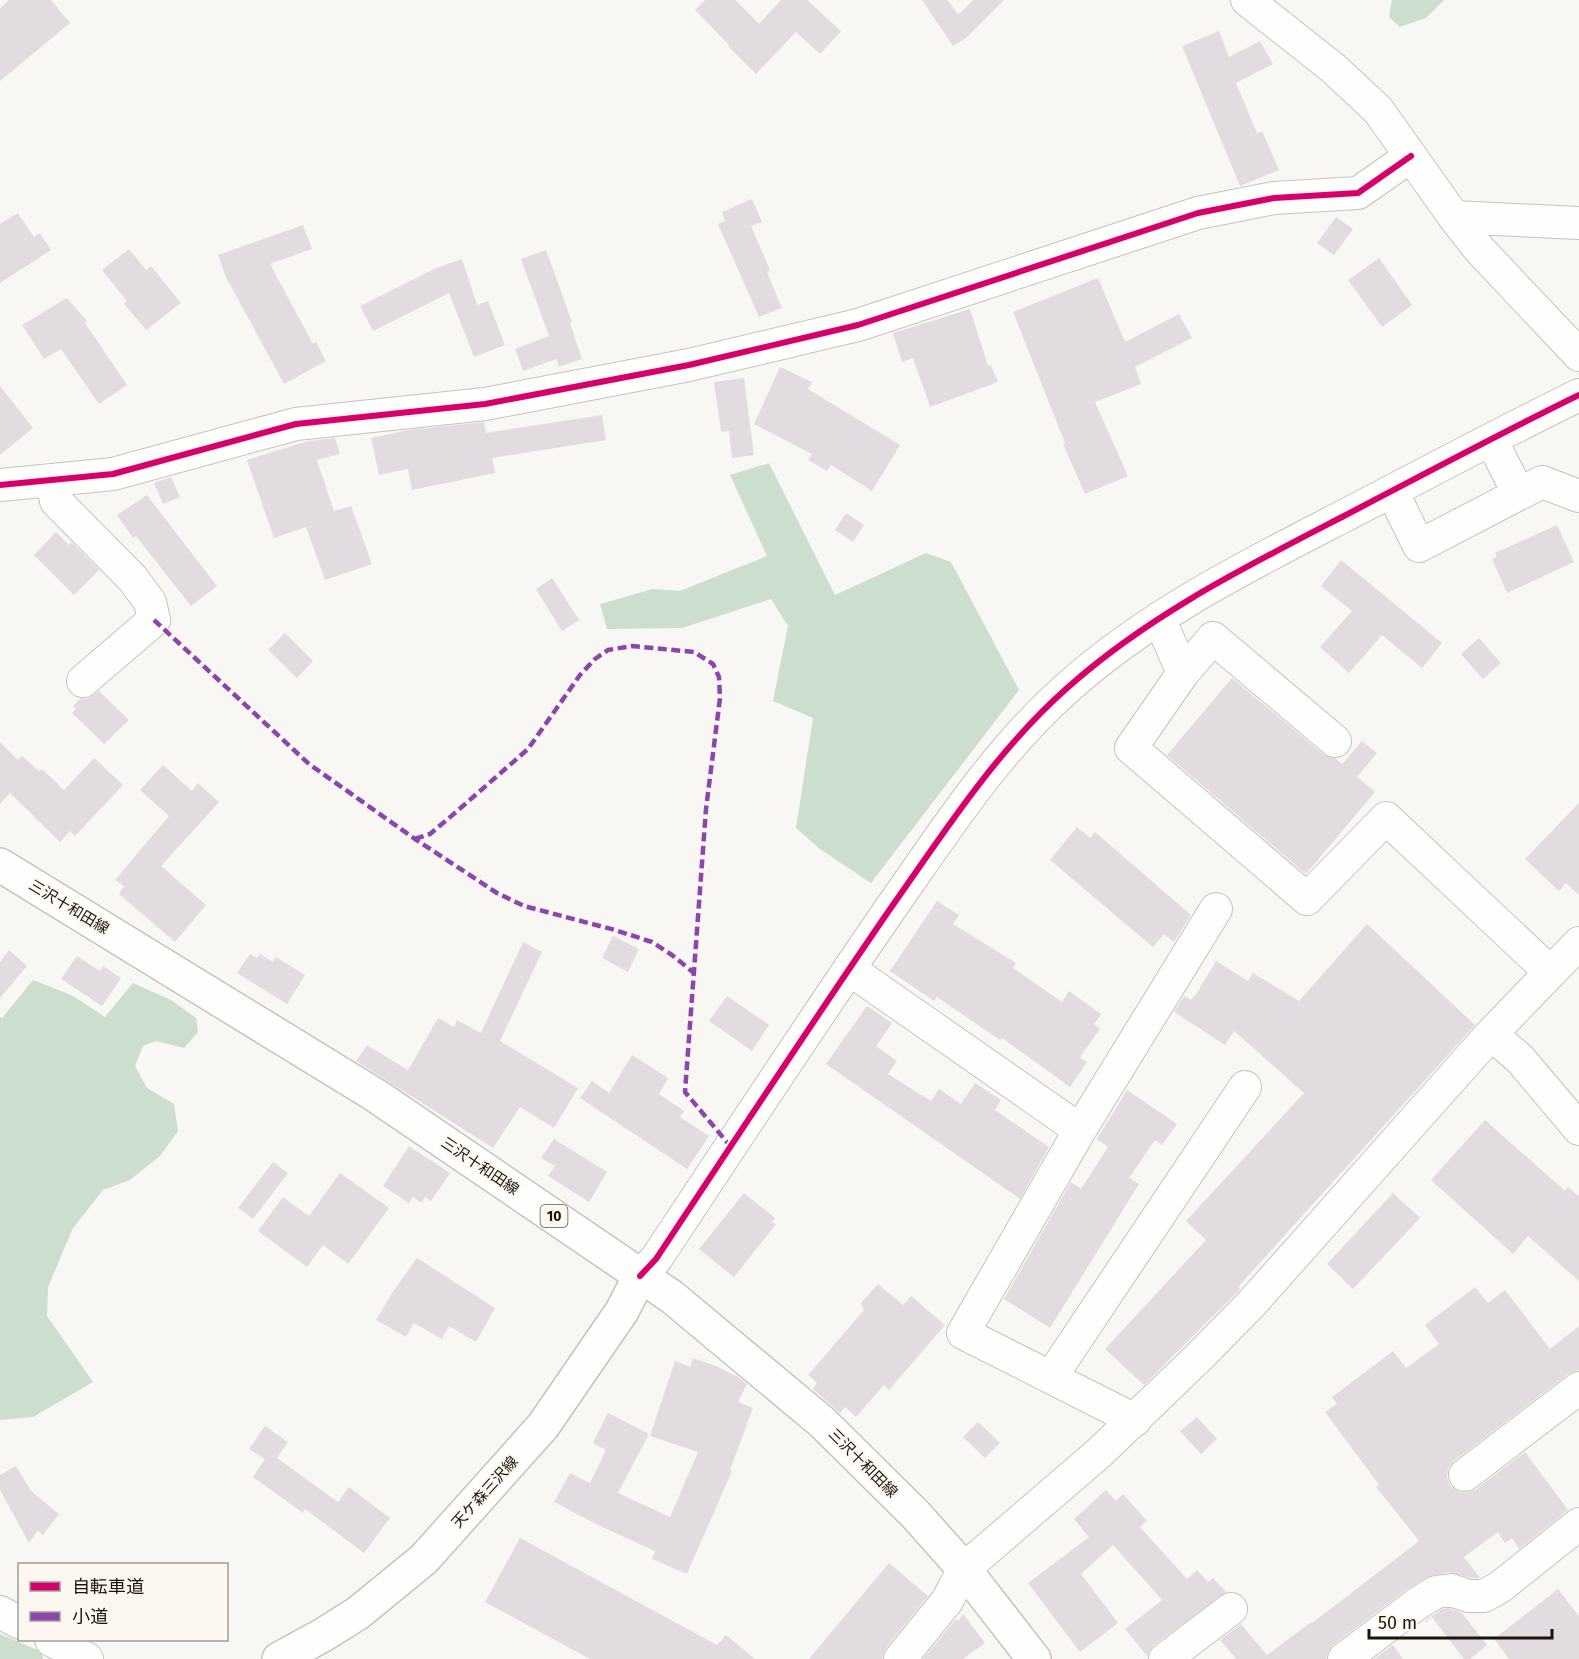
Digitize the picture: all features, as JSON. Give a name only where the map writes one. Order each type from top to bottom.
[{"type":"main road","name":"三沢十和田線","points":[[0,865],[375,1095],[672,1298],[822,1422],[915,1514],[964,1569],[1034,1659]]},
{"type":"main road","name":"天ケ森三沢線","points":[[279,1659],[324,1635],[358,1613],[424,1559],[543,1426],[622,1311],[640,1276]]},
{"type":"street","points":[[1247,0],[1333,68],[1378,110],[1454,217],[1510,284],[1579,356]]},
{"type":"street","points":[[0,485],[113,474],[296,424],[485,404],[689,365],[858,325],[1198,213],[1274,198],[1358,193],[1411,156]]},
{"type":"street","points":[[1454,217],[1579,223]]},
{"type":"street","points":[[640,1276],[656,1259],[849,969],[972,791],[1012,741],[1066,688],[1126,639],[1191,598],[1280,549],[1579,395]]},
{"type":"street","points":[[1491,440],[1519,494]]},
{"type":"street","points":[[52,480],[56,501],[133,579],[150,602],[154,620],[83,681]]},
{"type":"street","points":[[1392,491],[1419,546],[1542,482],[1579,496]]},
{"type":"street","points":[[1159,618],[1183,673]]},
{"type":"street","points":[[1335,741],[1213,638],[1183,673],[1131,748],[1307,899],[1386,818],[1550,972]]},
{"type":"street","points":[[1136,1420],[963,1333],[1080,1130],[1216,909]]},
{"type":"street","points":[[900,1659],[947,1601],[964,1569],[1136,1420],[1252,1303],[1491,1034],[1579,943]]},
{"type":"street","points":[[849,969],[1080,1130]]},
{"type":"street","points":[[1491,1034],[1520,1059],[1579,1129]]},
{"type":"street","points":[[1051,1377],[1245,1087]]},
{"type":"street","points":[[1465,1475],[1579,1388]]},
{"type":"street","points":[[1344,1659],[1436,1592],[1451,1590],[1468,1596],[1484,1596],[1500,1587],[1579,1524]]},
{"type":"street","points":[[1165,1659],[1231,1609]]},
{"type":"street","points":[[0,1612],[18,1622]]},
{"type":"street","points":[[53,1641],[87,1659]]},
{"type":"green space","points":[[1392,0],[1444,0],[1426,18],[1400,27],[1389,17]]},
{"type":"green space","points":[[769,463],[835,595],[926,553],[951,562],[1019,690],[871,883],[820,849],[796,828],[813,718],[773,701],[788,626],[771,599],[682,628],[607,629],[600,604],[653,589],[680,591],[767,556],[730,475]]},
{"type":"green space","points":[[33,980],[73,996],[105,1017],[133,983],[171,1000],[196,1018],[198,1032],[184,1048],[156,1041],[143,1046],[135,1066],[147,1088],[174,1104],[178,1131],[160,1156],[130,1180],[103,1190],[73,1228],[48,1287],[47,1316],[93,1382],[33,1417],[0,1420],[0,1017],[2,1018]]},
{"type":"green space","points":[[0,1634],[42,1652],[43,1659],[0,1659]]},
{"type":"building","points":[[9,0],[51,0],[70,23],[0,81],[0,8]]},
{"type":"building","points":[[705,0],[735,0],[759,24],[781,0],[807,0],[841,31],[820,54],[796,32],[756,74],[695,10]]},
{"type":"building","points":[[922,0],[948,0],[958,15],[973,0],[1004,0],[966,38],[953,46]]},
{"type":"building","points":[[1219,31],[1229,57],[1260,41],[1273,64],[1236,83],[1257,133],[1262,131],[1279,170],[1240,186],[1182,46]]},
{"type":"building","points":[[752,199],[762,222],[751,226],[770,270],[767,272],[782,308],[759,317],[718,224],[725,221],[722,212]]},
{"type":"building","points":[[18,213],[34,237],[40,233],[51,250],[0,283],[0,224]]},
{"type":"building","points":[[1336,217],[1353,229],[1334,255],[1317,243]]},
{"type":"building","points":[[303,225],[312,249],[270,264],[313,344],[316,342],[326,361],[284,384],[226,277],[218,255]]},
{"type":"building","points":[[129,249],[146,270],[151,266],[181,303],[146,330],[124,304],[127,301],[102,270]]},
{"type":"building","points":[[546,250],[572,322],[570,323],[582,359],[559,367],[556,359],[523,371],[515,349],[549,336],[521,259]]},
{"type":"building","points":[[1379,258],[1412,305],[1382,327],[1348,280]]},
{"type":"building","points":[[462,259],[477,305],[488,301],[505,345],[474,357],[449,293],[373,331],[360,306],[436,268]]},
{"type":"building","points":[[1098,278],[1125,342],[1179,314],[1192,338],[1135,367],[1141,384],[1095,402],[1128,476],[1085,494],[1063,444],[1065,443],[1013,312]]},
{"type":"building","points":[[67,298],[87,321],[85,323],[127,385],[99,404],[61,349],[44,359],[22,325]]},
{"type":"building","points":[[970,309],[988,366],[991,365],[998,382],[930,407],[913,358],[902,362],[893,333]]},
{"type":"building","points":[[780,367],[812,382],[808,389],[900,445],[872,491],[831,465],[827,471],[808,460],[812,454],[754,424]]},
{"type":"building","points":[[744,378],[754,455],[732,458],[729,431],[721,432],[714,382]]},
{"type":"building","points":[[0,386],[33,428],[0,455]]},
{"type":"building","points":[[602,415],[606,440],[492,458],[495,473],[412,490],[408,469],[379,475],[371,438],[408,430],[484,422],[486,433]]},
{"type":"building","points":[[335,438],[340,454],[317,460],[334,511],[351,506],[372,564],[325,580],[306,527],[274,538],[247,460],[308,441]]},
{"type":"building","points":[[171,477],[180,497],[163,504],[154,483]]},
{"type":"building","points":[[147,495],[217,586],[191,606],[136,536],[133,538],[117,515]]},
{"type":"building","points":[[846,513],[864,525],[853,542],[835,530]]},
{"type":"building","points":[[1557,525],[1574,562],[1507,593],[1492,559],[1497,557],[1495,553]]},
{"type":"building","points":[[56,532],[69,545],[71,542],[99,570],[74,595],[34,555]]},
{"type":"building","points":[[1341,560],[1442,643],[1422,668],[1382,635],[1349,673],[1320,647],[1352,611],[1321,586]]},
{"type":"building","points":[[552,578],[579,620],[562,631],[536,589]]},
{"type":"building","points":[[285,633],[313,661],[297,678],[268,650]]},
{"type":"building","points":[[1479,638],[1501,663],[1483,679],[1461,654]]},
{"type":"building","points":[[1232,678],[1324,755],[1335,758],[1342,764],[1362,741],[1377,753],[1357,777],[1375,792],[1306,874],[1167,755]]},
{"type":"building","points":[[99,691],[129,720],[104,744],[72,713],[76,709],[73,706],[81,698],[87,699]]},
{"type":"building","points":[[0,742],[18,760],[22,756],[39,771],[42,769],[64,790],[94,758],[123,785],[75,836],[70,831],[60,842],[10,793],[0,804]]},
{"type":"building","points":[[163,765],[192,791],[198,783],[219,802],[161,866],[206,905],[175,942],[119,894],[124,886],[115,880],[169,816],[140,790]]},
{"type":"building","points":[[1579,803],[1579,895],[1566,883],[1559,891],[1525,859]]},
{"type":"building","points":[[1077,827],[1090,838],[1095,832],[1191,915],[1174,942],[1164,934],[1153,947],[1050,860]]},
{"type":"building","points":[[937,901],[959,915],[953,924],[1016,963],[1013,968],[1062,1002],[1069,991],[1101,1014],[1094,1024],[1100,1029],[1080,1057],[1087,1062],[1070,1087],[1002,1038],[1000,1040],[937,997],[934,1001],[890,971]]},
{"type":"building","points":[[1367,924],[1475,1025],[1238,1287],[1240,1289],[1144,1385],[1105,1349],[1206,1240],[1186,1221],[1304,1093],[1234,1031],[1225,1045],[1174,1012],[1184,996],[1191,1000],[1195,996],[1216,961],[1248,981],[1253,973],[1299,1001]]},
{"type":"building","points":[[613,936],[639,949],[628,972],[602,958]]},
{"type":"building","points":[[523,942],[542,952],[500,1041],[578,1088],[554,1128],[520,1107],[493,1148],[356,1061],[367,1045],[408,1070],[438,1018],[454,1027],[457,1020],[481,1033]]},
{"type":"building","points":[[9,950],[27,966],[0,998],[0,962]]},
{"type":"building","points":[[250,954],[257,958],[260,954],[273,962],[276,957],[305,975],[287,1004],[237,973]]},
{"type":"building","points":[[77,956],[100,971],[103,966],[121,978],[102,1006],[61,979]]},
{"type":"building","points":[[727,996],[769,1025],[752,1051],[709,1021]]},
{"type":"building","points":[[867,1006],[892,1023],[876,1046],[897,1061],[888,1074],[931,1101],[939,1089],[961,1104],[975,1083],[1001,1100],[995,1110],[1049,1147],[1020,1199],[826,1064]]},
{"type":"building","points":[[632,1055],[668,1078],[659,1094],[684,1111],[680,1117],[709,1136],[687,1169],[580,1098],[592,1081],[609,1093]]},
{"type":"building","points":[[1127,1090],[1177,1124],[1162,1145],[1155,1140],[1129,1178],[1139,1184],[1050,1328],[1004,1299],[1071,1182],[1081,1189],[1108,1147],[1097,1139]]},
{"type":"building","points":[[1485,1120],[1565,1191],[1568,1187],[1579,1196],[1579,1281],[1528,1236],[1513,1254],[1431,1180]]},
{"type":"building","points":[[554,1139],[607,1172],[589,1202],[548,1176],[555,1166],[541,1158]]},
{"type":"building","points":[[409,1146],[450,1173],[431,1201],[425,1197],[422,1203],[413,1197],[409,1203],[383,1186]]},
{"type":"building","points":[[273,1162],[288,1173],[253,1219],[238,1208]]},
{"type":"building","points":[[340,1173],[389,1208],[348,1264],[323,1245],[307,1267],[258,1231],[283,1197],[309,1216]]},
{"type":"building","points":[[744,1193],[775,1218],[772,1222],[776,1224],[734,1277],[699,1249]]},
{"type":"building","points":[[1393,1193],[1420,1218],[1353,1289],[1327,1264]]},
{"type":"building","points":[[417,1258],[495,1308],[476,1342],[449,1326],[442,1339],[414,1323],[406,1337],[376,1320]]},
{"type":"building","points":[[878,1284],[903,1305],[911,1296],[945,1325],[889,1390],[884,1385],[856,1417],[845,1407],[840,1413],[813,1389],[817,1383],[808,1375],[864,1310],[861,1303]]},
{"type":"building","points":[[1475,1287],[1488,1303],[1505,1290],[1550,1349],[1579,1326],[1579,1370],[1568,1374],[1454,1461],[1448,1469],[1447,1477],[1450,1485],[1459,1492],[1467,1493],[1475,1490],[1525,1452],[1568,1510],[1519,1549],[1512,1538],[1505,1543],[1498,1532],[1464,1557],[1480,1578],[1449,1572],[1427,1577],[1407,1589],[1333,1645],[1326,1659],[1236,1659],[1220,1640],[1241,1624],[1267,1655],[1419,1541],[1376,1487],[1379,1485],[1325,1412],[1337,1404],[1332,1397],[1393,1351],[1406,1368],[1439,1344],[1425,1325]]},
{"type":"building","points":[[693,1358],[716,1366],[747,1384],[738,1402],[753,1408],[730,1470],[732,1471],[687,1574],[652,1559],[655,1551],[554,1502],[570,1473],[590,1483],[606,1450],[593,1443],[608,1413],[649,1434],[618,1493],[670,1517],[698,1452],[650,1436],[675,1361],[690,1367]]},
{"type":"building","points":[[1197,1417],[1217,1439],[1201,1454],[1180,1431]]},
{"type":"building","points":[[978,1422],[1000,1443],[985,1458],[963,1437]]},
{"type":"building","points":[[265,1426],[288,1442],[277,1458],[338,1502],[349,1487],[390,1518],[364,1553],[305,1509],[303,1513],[253,1477],[265,1459],[249,1449]]},
{"type":"building","points":[[16,1466],[31,1491],[59,1514],[43,1535],[38,1531],[29,1543],[0,1490],[0,1475]]},
{"type":"building","points":[[1106,1490],[1116,1501],[1123,1494],[1147,1521],[1140,1527],[1187,1579],[1197,1570],[1208,1582],[1213,1578],[1226,1592],[1154,1645],[1148,1657],[1125,1629],[1162,1600],[1113,1545],[1081,1574],[1118,1623],[1080,1652],[1028,1583],[1089,1537],[1074,1519]]},
{"type":"building","points":[[520,1538],[717,1645],[726,1635],[755,1659],[590,1659],[485,1602]]},
{"type":"building","points":[[889,1563],[928,1596],[886,1648],[882,1659],[809,1659]]},
{"type":"building","points":[[1558,1589],[1579,1616],[1579,1659],[1509,1659],[1494,1639]]},
{"type":"building","points":[[1449,1608],[1462,1613],[1487,1645],[1470,1659],[1464,1659],[1432,1617],[1425,1621],[1442,1609]]},
{"type":"building","points":[[963,1614],[985,1643],[963,1659],[923,1659],[956,1619],[958,1621]]},
{"type":"building","points":[[1393,1645],[1403,1659],[1374,1659]]},
{"type":"marked path","points":[[154,620],[309,764],[415,839],[497,893],[524,906],[652,942],[694,973]]},
{"type":"marked path","points":[[415,839],[430,834],[528,749],[580,675],[595,659],[608,650],[632,646],[694,652],[713,664],[719,677],[720,698],[706,809],[685,1092],[731,1147]]},
{"type":"cycle path","points":[[0,485],[113,474],[296,424],[485,404],[689,365],[858,325],[1198,213],[1274,198],[1358,193],[1411,156]]},
{"type":"cycle path","points":[[640,1276],[656,1259],[829,998],[971,795],[1016,740],[1066,689],[1130,638],[1198,594],[1579,395]]}]
